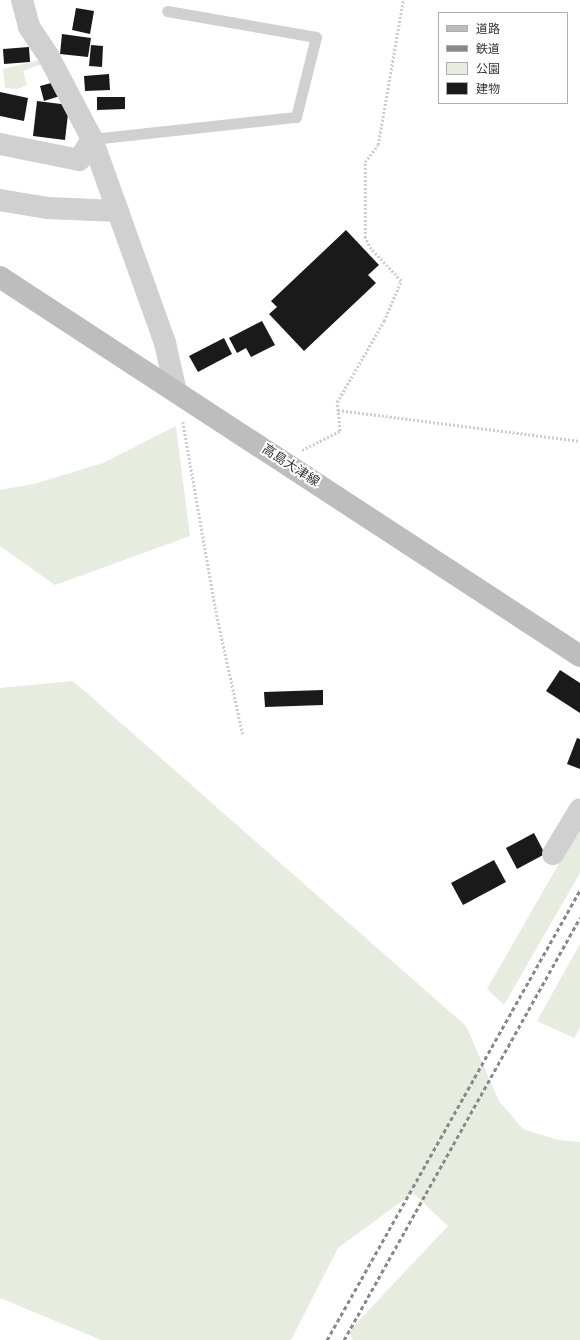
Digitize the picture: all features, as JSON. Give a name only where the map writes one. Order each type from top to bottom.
[{"type":"main road","name":"高島大津線","points":[[0,277],[289,464],[580,656]]},
{"type":"street","points":[[22,0],[29,27],[49,58],[92,139],[165,343],[176,392]]},
{"type":"street","points":[[0,144],[78,160],[92,139]]},
{"type":"street","points":[[0,200],[48,208],[118,211]]},
{"type":"street","points":[[553,854],[580,810]]},
{"type":"lane","points":[[92,139],[296,117],[316,37],[167,11]]},
{"type":"path","points":[[289,464],[302,450],[340,431],[337,402],[384,321],[401,281],[371,249],[365,238],[365,162],[378,145],[403,0]]},
{"type":"path","points":[[176,392],[216,611],[243,735]]},
{"type":"path","points":[[338,410],[580,441]]},
{"type":"green space","points":[[40,60],[42,64],[23,71],[27,85],[17,89],[5,88],[3,69]]},
{"type":"green space","points":[[176,426],[190,536],[55,585],[0,546],[0,490],[34,484],[103,463]]},
{"type":"green space","points":[[73,681],[466,1026],[499,1101],[523,1129],[558,1140],[580,1142],[580,1340],[353,1340],[349,1331],[448,1226],[413,1193],[338,1248],[291,1340],[101,1340],[0,1298],[0,688]]},
{"type":"green space","points":[[580,827],[580,873],[504,1005],[487,989]]},
{"type":"green space","points":[[580,944],[580,1027],[574,1038],[537,1021]]},
{"type":"building","points":[[76,8],[94,11],[90,34],[72,30]]},
{"type":"building","points":[[62,34],[91,38],[88,57],[60,54]]},
{"type":"building","points":[[91,45],[103,46],[102,67],[89,66]]},
{"type":"building","points":[[29,47],[30,62],[4,64],[3,49]]},
{"type":"building","points":[[109,74],[110,90],[85,91],[84,76]]},
{"type":"building","points":[[55,82],[60,96],[44,101],[40,86]]},
{"type":"building","points":[[0,92],[28,98],[24,121],[0,116]]},
{"type":"building","points":[[97,97],[125,97],[125,109],[97,110]]},
{"type":"building","points":[[37,101],[69,105],[65,140],[33,136]]},
{"type":"building","points":[[346,230],[379,265],[368,275],[376,283],[304,351],[269,314],[277,307],[271,301]]},
{"type":"building","points":[[262,321],[275,345],[251,357],[246,348],[237,353],[229,338]]},
{"type":"building","points":[[224,338],[232,354],[198,372],[189,356]]},
{"type":"building","points":[[560,670],[580,683],[580,713],[546,691]]},
{"type":"building","points":[[323,690],[323,705],[265,707],[264,692]]},
{"type":"building","points":[[577,738],[580,739],[580,769],[567,764]]},
{"type":"building","points":[[534,833],[545,854],[517,869],[506,848]]},
{"type":"building","points":[[494,860],[506,882],[463,905],[451,883]]},
{"type":"railway","points":[[327,1340],[580,890]]},
{"type":"railway","points":[[344,1340],[580,918]]}]
